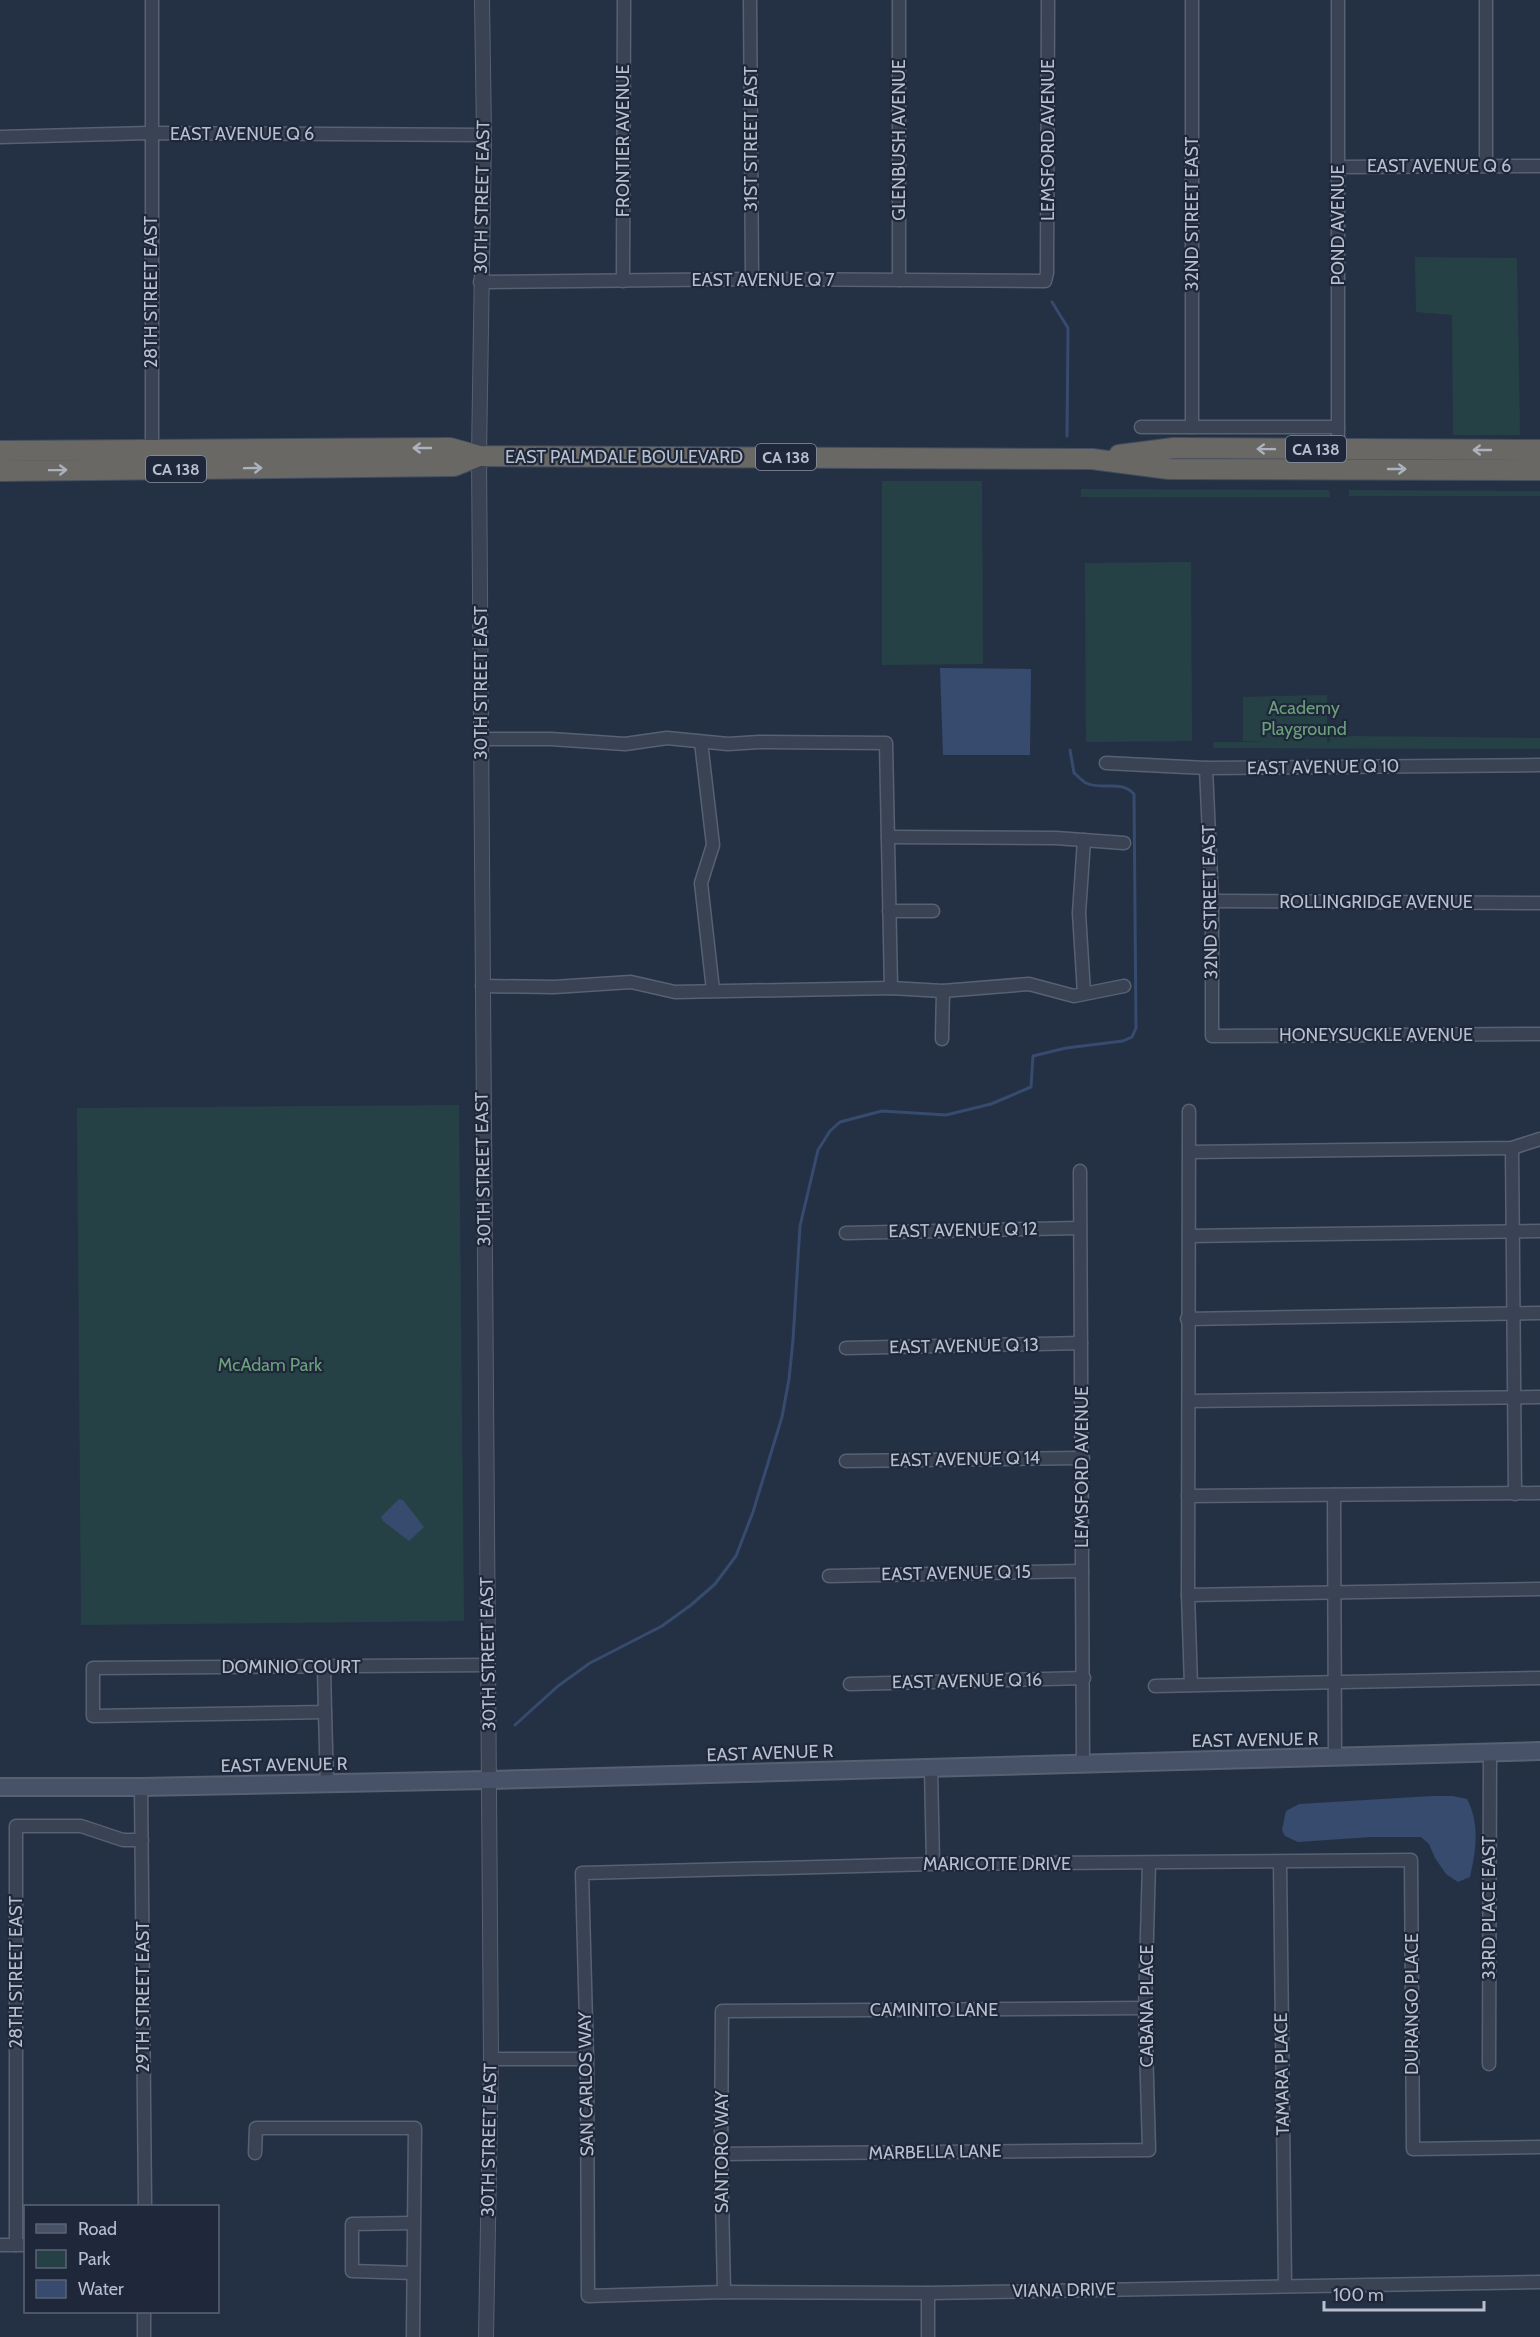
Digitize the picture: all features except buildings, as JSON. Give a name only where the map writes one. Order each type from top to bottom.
[{"type":"highway","name":"EAST PALMDALE BOULEVARD","points":[[0,451],[450,448],[479,456],[1092,459],[1177,469],[1540,470]]},
{"type":"highway","name":"EAST PALMDALE BOULEVARD","points":[[1092,459],[1173,448],[1540,450]]},
{"type":"highway","name":"EAST PALMDALE BOULEVARD","points":[[0,471],[454,466],[479,456]]},
{"type":"highway","points":[[1177,469],[1204,479],[1224,481],[1338,482]]},
{"type":"highway","points":[[1519,470],[1540,478]]},
{"type":"main road","name":"EAST AVENUE R","points":[[0,1787],[327,1784],[1540,1751]]},
{"type":"street","name":"28TH STREET EAST","points":[[152,0],[150,133],[152,450]]},
{"type":"street","name":"30TH STREET EAST","points":[[482,0],[484,135],[479,456],[491,2060],[486,2337]]},
{"type":"street","name":"FRONTIER AVENUE","points":[[623,281],[624,0]]},
{"type":"street","name":"31ST STREET EAST","points":[[750,0],[752,279]]},
{"type":"street","name":"GLENBUSH AVENUE","points":[[899,0],[899,280]]},
{"type":"street","name":"LEMSFORD AVENUE","points":[[1045,281],[1047,273],[1048,0]]},
{"type":"street","name":"32ND STREET EAST","points":[[1192,0],[1192,427]]},
{"type":"street","name":"POND AVENUE","points":[[1338,0],[1338,449]]},
{"type":"street","points":[[1486,0],[1486,166]]},
{"type":"street","name":"EAST AVENUE Q 6","points":[[0,137],[150,133],[484,135]]},
{"type":"street","name":"EAST AVENUE Q 6","points":[[1338,166],[1540,166]]},
{"type":"street","name":"EAST AVENUE Q 7","points":[[480,282],[752,279],[1045,281]]},
{"type":"street","points":[[1141,427],[1338,427]]},
{"type":"street","points":[[482,739],[551,739],[625,744],[667,738],[728,744],[759,742],[886,743],[891,988]]},
{"type":"street","points":[[700,742],[713,845],[701,883],[713,990]]},
{"type":"street","name":"EAST AVENUE Q 10","points":[[1106,764],[1206,768],[1540,765]]},
{"type":"street","name":"32ND STREET EAST","points":[[1206,768],[1212,901],[1212,1036]]},
{"type":"street","points":[[888,837],[1056,838],[1124,843]]},
{"type":"street","points":[[1084,840],[1079,913],[1084,993]]},
{"type":"street","name":"ROLLINGRIDGE AVENUE","points":[[1212,901],[1540,903]]},
{"type":"street","points":[[889,911],[933,911]]},
{"type":"street","points":[[482,986],[554,987],[632,982],[675,992],[891,988],[943,991],[1029,984],[1074,996],[1124,986]]},
{"type":"street","points":[[942,1039],[943,991]]},
{"type":"street","name":"HONEYSUCKLE AVENUE","points":[[1212,1036],[1540,1034]]},
{"type":"street","points":[[1189,1112],[1187,1319],[1188,1595],[1191,1685]]},
{"type":"street","points":[[1189,1152],[1512,1148],[1540,1139]]},
{"type":"street","points":[[1512,1148],[1515,1494]]},
{"type":"street","name":"LEMSFORD AVENUE","points":[[1080,1171],[1083,1763]]},
{"type":"street","name":"EAST AVENUE Q 12","points":[[846,1233],[1080,1228]]},
{"type":"street","points":[[1188,1236],[1540,1231]]},
{"type":"street","points":[[1187,1319],[1540,1313]]},
{"type":"street","name":"EAST AVENUE Q 13","points":[[846,1348],[1081,1343]]},
{"type":"street","points":[[1189,1401],[1540,1397]]},
{"type":"street","name":"EAST AVENUE Q 14","points":[[846,1461],[1083,1458]]},
{"type":"street","points":[[1188,1496],[1540,1493]]},
{"type":"street","points":[[1334,1495],[1335,1757]]},
{"type":"street","name":"EAST AVENUE Q 15","points":[[829,1576],[1082,1571]]},
{"type":"street","points":[[1188,1595],[1540,1589]]},
{"type":"street","name":"DOMINIO COURT","points":[[325,1713],[93,1716],[93,1668],[488,1665]]},
{"type":"street","points":[[324,1666],[327,1784]]},
{"type":"street","name":"EAST AVENUE Q 16","points":[[850,1684],[1084,1678]]},
{"type":"street","points":[[1155,1686],[1540,1678]]},
{"type":"street","name":"33RD PLACE EAST","points":[[1489,2064],[1490,1752]]},
{"type":"street","points":[[932,1768],[933,1864]]},
{"type":"street","name":"29TH STREET EAST","points":[[141,1787],[145,2205]]},
{"type":"street","name":"28TH STREET EAST","points":[[21,2245],[16,1826],[81,1826],[123,1840],[142,1840]]},
{"type":"street","name":"MARICOTTE DRIVE","points":[[582,1873],[933,1864],[1411,1860]]},
{"type":"street","name":"DURANGO PLACE","points":[[1411,1860],[1413,2149],[1540,2147]]},
{"type":"street","name":"TAMARA PLACE","points":[[1280,1862],[1285,2286]]},
{"type":"street","name":"CABANA PLACE","points":[[1149,1863],[1145,2008],[1149,2150]]},
{"type":"street","name":"SAN CARLOS WAY","points":[[582,1873],[587,2059],[588,2295]]},
{"type":"street","name":"CAMINITO LANE","points":[[722,2011],[1145,2008]]},
{"type":"street","name":"SANTORO WAY","points":[[722,2011],[721,2154],[724,2292]]},
{"type":"street","points":[[491,2060],[587,2059]]},
{"type":"street","points":[[255,2152],[256,2128],[416,2128],[413,2337]]},
{"type":"street","name":"MARBELLA LANE","points":[[721,2154],[1149,2150]]},
{"type":"street","points":[[413,2223],[352,2224],[352,2271],[413,2272]]},
{"type":"street","points":[[0,2245],[21,2245]]},
{"type":"street","name":"VIANA DRIVE","points":[[588,2295],[724,2292],[928,2293],[1540,2282]]},
{"type":"street","points":[[928,2293],[928,2337]]},
{"type":"street","points":[[144,2313],[144,2337]]},
{"type":"green space","points":[[1415,257],[1517,258],[1520,435],[1453,435],[1452,315],[1416,312]]},
{"type":"green space","points":[[882,481],[982,481],[983,664],[882,665]]},
{"type":"green space","points":[[1081,489],[1329,490],[1330,497],[1081,497]]},
{"type":"green space","points":[[1349,490],[1540,491],[1540,496],[1349,496]]},
{"type":"green space","points":[[1191,562],[1192,741],[1086,742],[1085,563]]},
{"type":"green space","name":"Academy Playground","points":[[1327,695],[1327,742],[1330,742],[1329,728],[1340,727],[1348,736],[1540,738],[1540,749],[1214,748],[1215,742],[1271,742],[1243,741],[1243,697]]},
{"type":"green space","name":"McAdam Park","points":[[459,1105],[464,1621],[81,1625],[77,1108]]},
{"type":"water","points":[[940,668],[1031,669],[1030,755],[943,755]]},
{"type":"water","points":[[399,1499],[403,1500],[424,1527],[409,1541],[381,1517]]},
{"type":"water","points":[[1432,1796],[1467,1799],[1471,1808],[1476,1837],[1472,1867],[1470,1877],[1458,1882],[1446,1874],[1429,1844],[1421,1837],[1371,1837],[1298,1842],[1285,1836],[1282,1830],[1286,1811],[1299,1804]]},
{"type":"waterway","points":[[1052,302],[1068,328],[1067,436]]},
{"type":"waterway","points":[[515,1725],[558,1686],[590,1663],[662,1626],[691,1605],[715,1584],[736,1556],[753,1512],[782,1417],[793,1340],[800,1226],[818,1150],[830,1131],[840,1122],[882,1111],[946,1115],[991,1104],[1031,1087],[1033,1056],[1066,1048],[1123,1041],[1132,1037],[1136,1028],[1134,794],[1123,787],[1099,786],[1084,782],[1074,773],[1070,750]]}]
